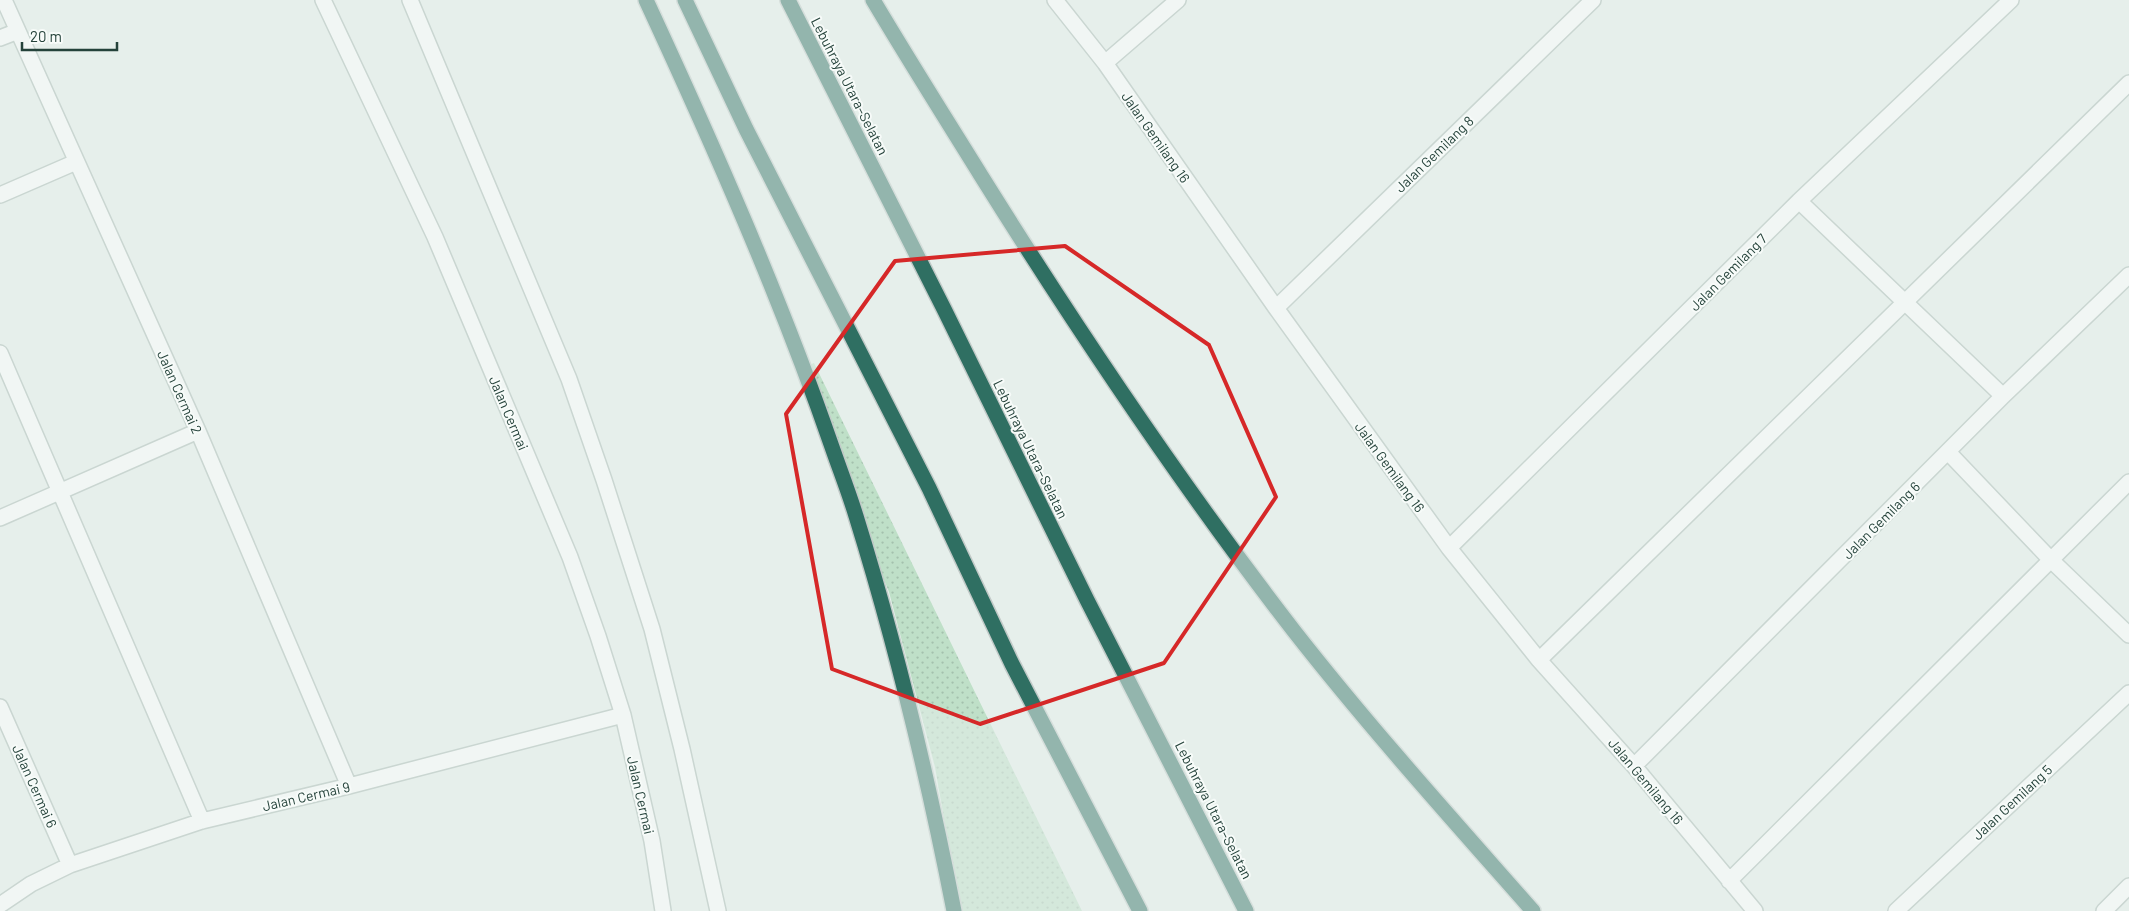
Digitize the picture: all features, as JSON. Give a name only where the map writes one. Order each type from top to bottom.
[{"type":"highway","points":[[646,0],[710,138],[756,248],[807,376],[855,514],[908,704],[954,911]]},
{"type":"highway","points":[[685,0],[746,129],[929,488],[1012,664],[1140,911]]},
{"type":"highway","name":"Lebuhraya Utara–Selatan","points":[[788,0],[944,309],[1087,600],[1216,849],[1246,911]]},
{"type":"highway","points":[[874,0],[1045,277],[1117,386],[1214,524],[1294,631],[1356,708],[1533,911]]},
{"type":"street","name":"Jalan Cermai 2","points":[[4,0],[198,431],[349,786]]},
{"type":"street","name":"Jalan Cermai","points":[[323,0],[435,237],[570,557],[623,715],[652,841],[663,911]]},
{"type":"street","points":[[410,0],[569,378],[604,480],[652,629],[682,749],[718,911]]},
{"type":"street","name":"Jalan Gemilang 16","points":[[1055,0],[1105,63],[1276,308],[1449,548],[1539,660],[1634,766],[1755,911]]},
{"type":"street","points":[[1105,63],[1178,0]]},
{"type":"street","name":"Jalan Gemilang 8","points":[[1276,308],[1593,0]]},
{"type":"street","name":"Jalan Gemilang 7","points":[[1449,548],[1799,201],[2011,0]]},
{"type":"street","points":[[0,38],[18,31]]},
{"type":"street","points":[[1539,660],[2129,83]]},
{"type":"street","points":[[0,195],[76,162]]},
{"type":"street","points":[[1799,201],[2002,396]]},
{"type":"street","name":"Jalan Gemilang 6","points":[[1634,766],[2002,396],[2129,275]]},
{"type":"street","points":[[0,353],[202,821]]},
{"type":"street","points":[[0,518],[198,431]]},
{"type":"street","points":[[1948,452],[2051,560],[2129,635]]},
{"type":"street","points":[[1729,881],[2129,482]]},
{"type":"street","name":"Jalan Gemilang 5","points":[[1896,911],[2129,693]]},
{"type":"street","name":"Jalan Cermai 6","points":[[0,707],[70,865]]},
{"type":"street","name":"Jalan Cermai 9","points":[[0,905],[31,884],[70,865],[202,821],[349,786],[623,715]]},
{"type":"street","points":[[2104,911],[2129,886]]},
{"type":"highlighted area","points":[[1065,246],[1209,345],[1276,497],[1164,663],[980,724],[832,669],[786,414],[895,261]]},
{"type":"green space","points":[[814,363],[1082,911],[960,911],[935,767],[889,592],[799,371]]}]
